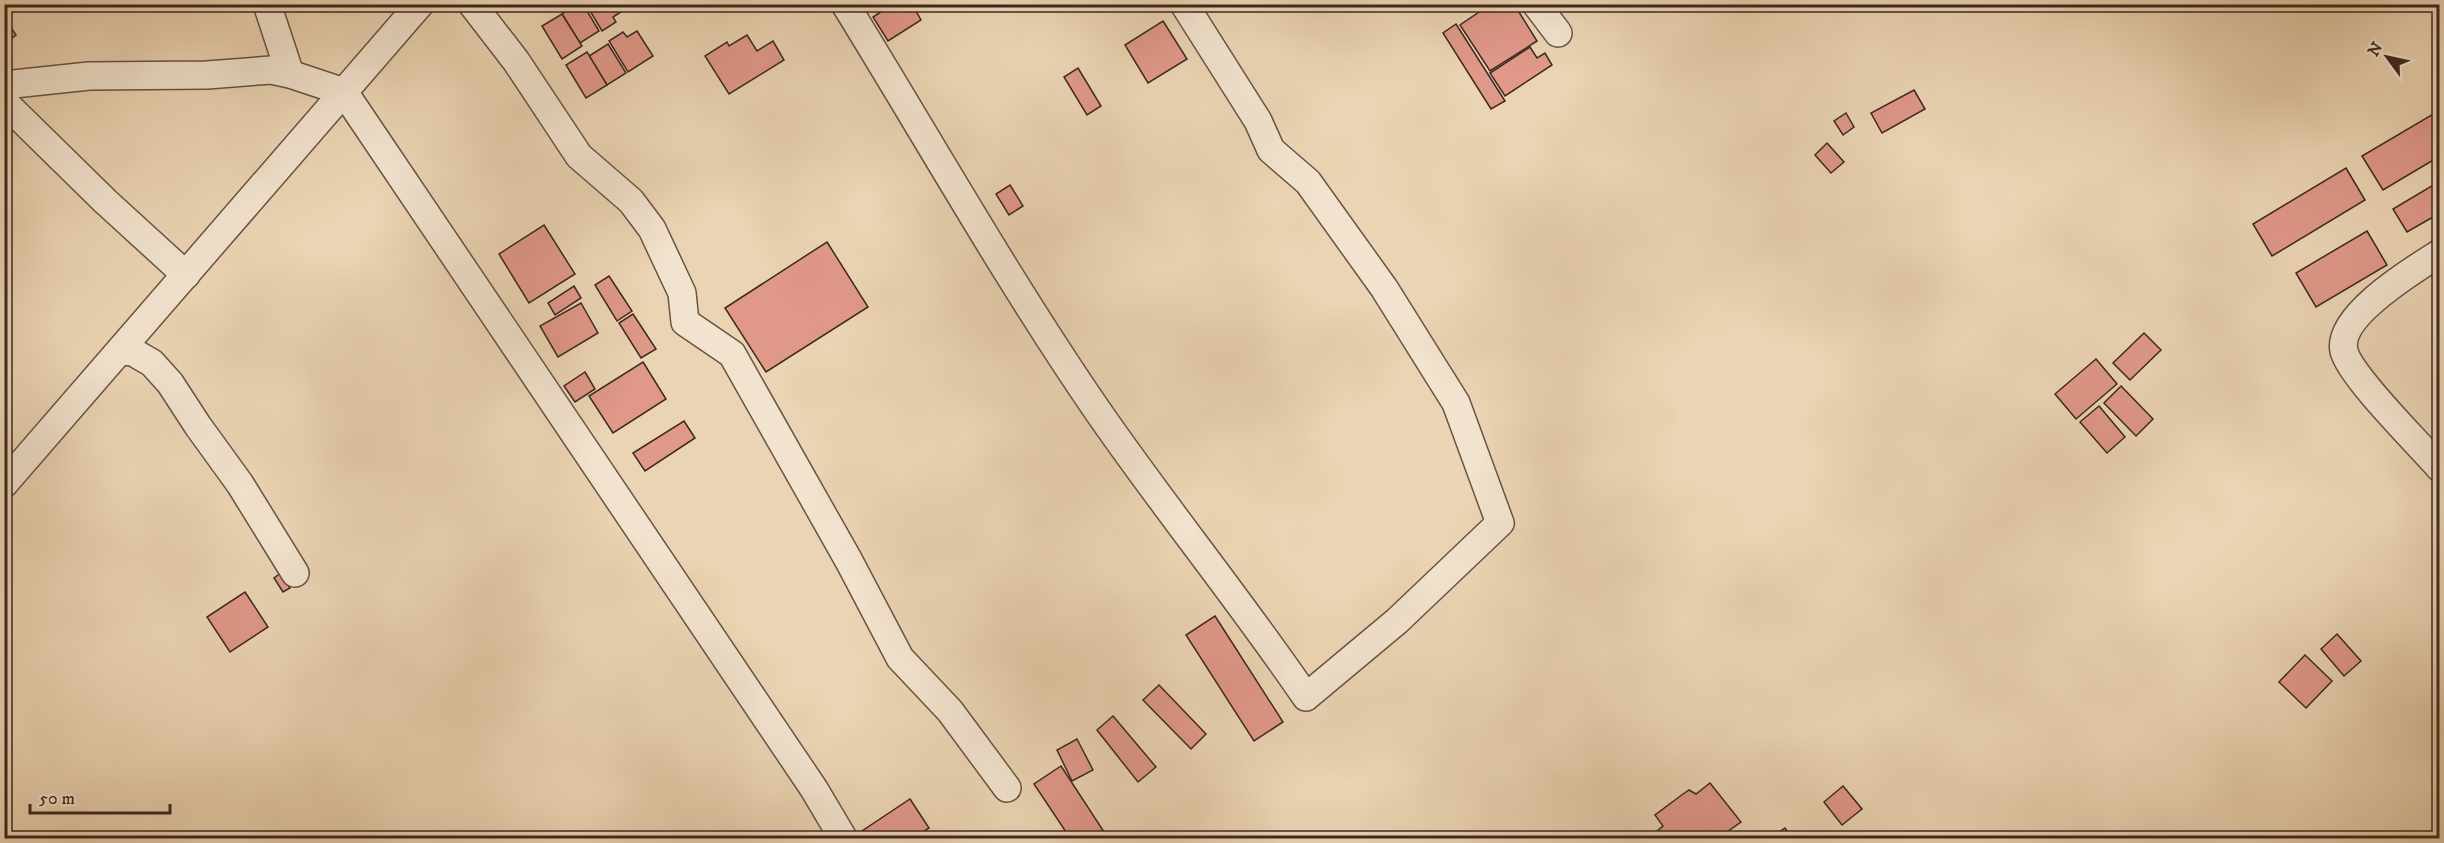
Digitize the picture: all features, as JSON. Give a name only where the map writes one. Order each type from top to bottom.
[{"type":"street","points":[[267,4],[290,74]]},
{"type":"street","points":[[4,484],[420,4]]},
{"type":"street","points":[[472,4],[516,60],[579,156],[631,201],[652,229],[682,293],[685,322],[732,354],[849,561],[900,657],[950,711],[1007,788]]},
{"type":"street","points":[[845,4],[992,249],[1097,411],[1258,627],[1305,697],[1397,621],[1500,523],[1456,403],[1384,288],[1308,182],[1271,150],[1258,121],[1184,4]]},
{"type":"street","points":[[1536,4],[1558,33]]},
{"type":"street","points":[[4,86],[89,76],[207,75],[271,70],[344,92],[801,770],[843,838]]},
{"type":"street","points":[[4,102],[105,201],[186,275]]},
{"type":"street","points":[[2439,252],[2383,291],[2366,306],[2353,322],[2345,338],[2343,349],[2352,370],[2439,468]]},
{"type":"street","points":[[120,351],[133,352],[152,363],[170,383],[240,484],[295,573]]},
{"type":"building","points":[[577,4],[583,4],[599,31],[580,43],[562,14]]},
{"type":"building","points":[[586,4],[620,4],[624,10],[613,17],[616,22],[602,31]]},
{"type":"building","points":[[893,4],[912,4],[921,20],[888,41],[873,17]]},
{"type":"building","points":[[1491,4],[1514,4],[1537,41],[1490,71],[1460,25]]},
{"type":"building","points":[[562,14],[582,46],[562,59],[542,26]]},
{"type":"building","points":[[6,20],[16,35],[4,44],[4,21]]},
{"type":"building","points":[[1163,21],[1187,59],[1148,83],[1125,45]]},
{"type":"building","points":[[1456,24],[1505,101],[1491,109],[1443,33]]},
{"type":"building","points":[[637,31],[653,56],[628,72],[609,41],[623,32],[627,37]]},
{"type":"building","points":[[747,35],[757,51],[773,41],[784,60],[729,94],[705,56],[727,42],[729,46]]},
{"type":"building","points":[[608,44],[626,73],[607,85],[589,56]]},
{"type":"building","points":[[1530,47],[1537,58],[1545,53],[1552,65],[1505,96],[1490,73]]},
{"type":"building","points":[[587,52],[607,85],[586,98],[566,65]]},
{"type":"building","points":[[1078,68],[1101,106],[1087,115],[1064,77]]},
{"type":"building","points":[[1914,90],[1925,109],[1882,133],[1871,113]]},
{"type":"building","points":[[2440,110],[2440,156],[2383,190],[2362,156]]},
{"type":"building","points":[[1846,113],[1854,127],[1843,135],[1834,121]]},
{"type":"building","points":[[1827,143],[1844,162],[1831,173],[1815,155]]},
{"type":"building","points":[[2346,168],[2365,200],[2272,256],[2253,224]]},
{"type":"building","points":[[2440,181],[2440,213],[2407,232],[2393,209]]},
{"type":"building","points":[[1010,185],[1023,206],[1009,215],[996,194]]},
{"type":"building","points":[[544,225],[575,274],[529,303],[499,254]]},
{"type":"building","points":[[2367,231],[2387,265],[2316,307],[2296,273]]},
{"type":"building","points":[[827,242],[868,307],[766,372],[725,308]]},
{"type":"building","points":[[609,276],[632,311],[617,321],[595,285]]},
{"type":"building","points":[[574,286],[581,298],[555,315],[548,303]]},
{"type":"building","points":[[581,303],[598,333],[558,357],[540,326]]},
{"type":"building","points":[[633,314],[656,349],[641,358],[619,323]]},
{"type":"building","points":[[2144,333],[2161,350],[2130,380],[2113,363]]},
{"type":"building","points":[[2096,359],[2117,384],[2076,419],[2055,394]]},
{"type":"building","points":[[643,362],[666,399],[613,433],[589,396]]},
{"type":"building","points":[[585,372],[595,389],[575,402],[564,386]]},
{"type":"building","points":[[2121,386],[2153,419],[2136,436],[2104,403]]},
{"type":"building","points":[[2099,406],[2125,437],[2107,453],[2080,422]]},
{"type":"building","points":[[684,421],[695,438],[645,471],[633,453]]},
{"type":"building","points":[[281,573],[290,588],[283,592],[274,578]]},
{"type":"building","points":[[245,592],[268,627],[230,652],[207,617]]},
{"type":"building","points":[[1215,616],[1283,722],[1254,741],[1186,635]]},
{"type":"building","points":[[2337,634],[2361,661],[2344,676],[2321,649]]},
{"type":"building","points":[[2305,655],[2332,681],[2306,708],[2279,682]]},
{"type":"building","points":[[1159,685],[1206,734],[1191,749],[1143,700]]},
{"type":"building","points":[[1113,716],[1156,767],[1138,782],[1097,730]]},
{"type":"building","points":[[1077,739],[1093,770],[1072,781],[1057,750]]},
{"type":"building","points":[[1061,766],[1108,838],[1070,838],[1034,784]]},
{"type":"building","points":[[1710,783],[1741,822],[1718,838],[1648,838],[1663,826],[1655,815],[1689,790],[1696,794]]},
{"type":"building","points":[[1843,786],[1862,809],[1842,825],[1824,802]]},
{"type":"building","points":[[910,799],[929,828],[913,838],[878,838],[876,836],[866,838],[862,831]]},
{"type":"building","points":[[1785,828],[1792,838],[1770,838]]}]
